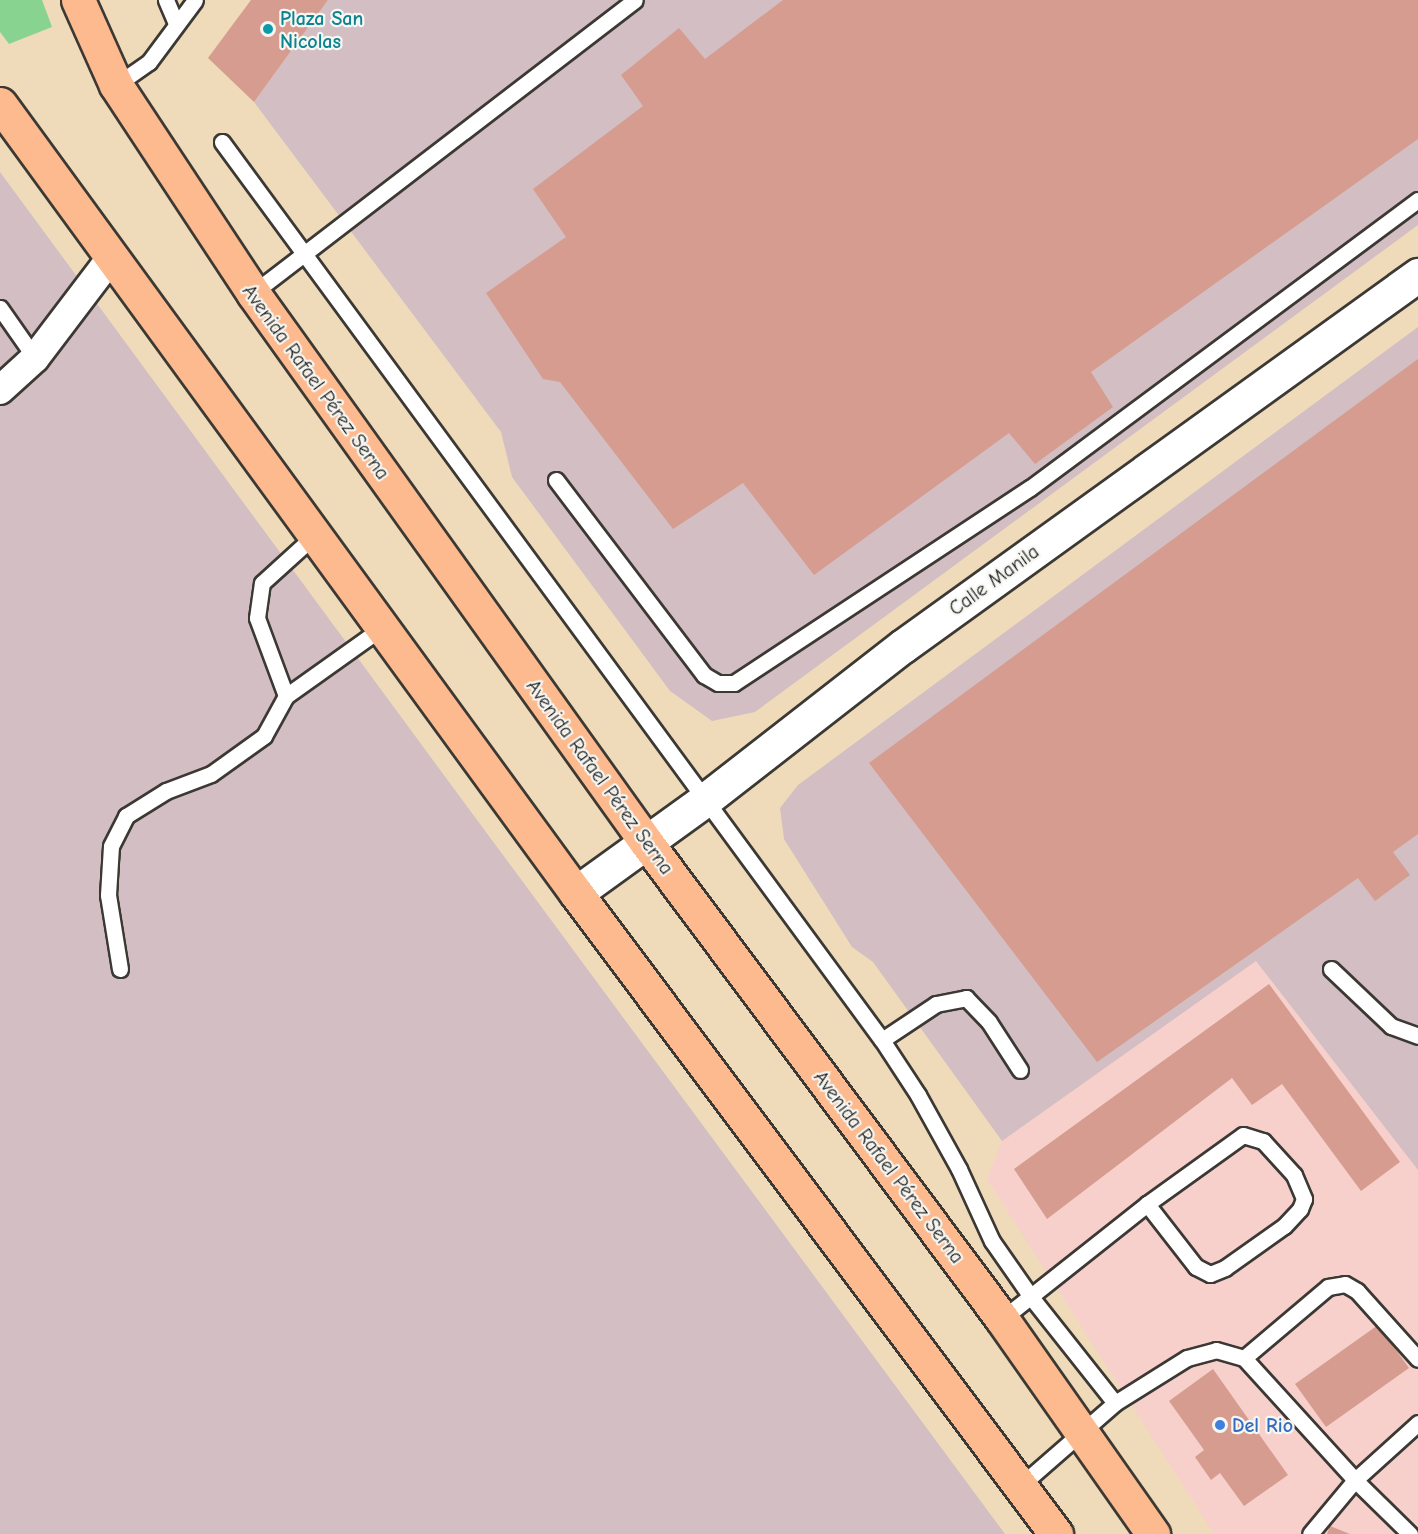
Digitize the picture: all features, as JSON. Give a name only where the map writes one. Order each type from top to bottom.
[{"type":"main road","name":"Avenida Rafael Pérez Serna","points":[[78,0],[116,85],[253,293],[646,842],[1002,1318],[1153,1534]]},
{"type":"main road","points":[[4,117],[383,627],[576,893],[1056,1534]]},
{"type":"street","points":[[0,390],[35,358],[111,258]]},
{"type":"street","name":"Calle Manila","points":[[576,893],[705,800],[903,646],[1418,275]]},
{"type":"lane","points":[[166,0],[176,24]]},
{"type":"lane","points":[[116,85],[149,62],[195,0]]},
{"type":"lane","points":[[253,293],[636,0]]},
{"type":"lane","points":[[222,142],[882,1040],[918,1095],[959,1169],[992,1241],[1030,1297],[1115,1403]]},
{"type":"lane","points":[[556,480],[704,675],[718,683],[734,683],[1030,488],[1418,200]]},
{"type":"lane","points":[[0,308],[35,358]]},
{"type":"lane","points":[[286,696],[257,618],[262,583],[315,535]]},
{"type":"lane","points":[[120,969],[108,895],[111,846],[126,816],[166,791],[212,774],[264,736],[286,696],[383,627]]},
{"type":"lane","points":[[1331,969],[1391,1026],[1418,1036]]},
{"type":"lane","points":[[882,1040],[936,1004],[966,998],[989,1022],[1020,1070]]},
{"type":"lane","points":[[1002,1318],[1147,1204],[1243,1135],[1263,1141],[1294,1175],[1304,1199],[1284,1226],[1225,1268],[1210,1274],[1196,1267],[1147,1204]]},
{"type":"lane","points":[[1244,1358],[1328,1287],[1345,1284],[1357,1291],[1418,1359]]},
{"type":"lane","points":[[1021,1485],[1115,1403],[1187,1358],[1216,1350],[1244,1358],[1355,1480],[1410,1534]]},
{"type":"lane","points":[[1310,1534],[1355,1480],[1418,1423]]},
{"type":"shaded area","points":[[328,0],[1418,0],[1418,225],[755,712],[712,721],[670,691],[512,477],[501,432],[254,102]]},
{"type":"shaded area","points":[[0,172],[463,801],[1005,1534],[0,1534]]},
{"type":"shaded area","points":[[1418,327],[1418,1170],[1256,961],[1002,1141],[873,962],[852,947],[784,839],[780,808],[798,785]]},
{"type":"shaded area","points":[[1256,960],[1418,1170],[1418,1534],[1214,1534],[987,1179],[1002,1141]]},
{"type":"green space","points":[[0,0],[42,0],[52,27],[9,44],[0,32]]},
{"type":"building","name":"Plaza San Nicolas","points":[[251,0],[328,0],[254,102],[208,58]]},
{"type":"building","points":[[783,0],[1418,0],[1418,139],[1091,372],[1113,407],[1035,464],[1009,433],[814,575],[743,483],[673,529],[560,382],[543,379],[486,293],[566,237],[533,189],[643,106],[621,75],[679,28],[705,59]]},
{"type":"building","points":[[1418,359],[1418,834],[1393,852],[1410,875],[1375,901],[1358,878],[1097,1062],[869,763]]},
{"type":"building","points":[[1269,984],[1400,1162],[1361,1191],[1282,1084],[1252,1105],[1232,1078],[1047,1219],[1014,1169]]},
{"type":"building","points":[[1378,1325],[1409,1368],[1326,1427],[1295,1384]]},
{"type":"building","name":"Del Rio","points":[[1213,1369],[1288,1475],[1244,1506],[1220,1473],[1211,1480],[1195,1457],[1204,1450],[1169,1401]]},
{"type":"building","points":[[1330,1526],[1350,1534],[1327,1534]]},
{"type":"place","name":"Plaza San Nicolas","points":[[268,29]]},
{"type":"place","name":"Del Rio","points":[[1220,1425]]}]
